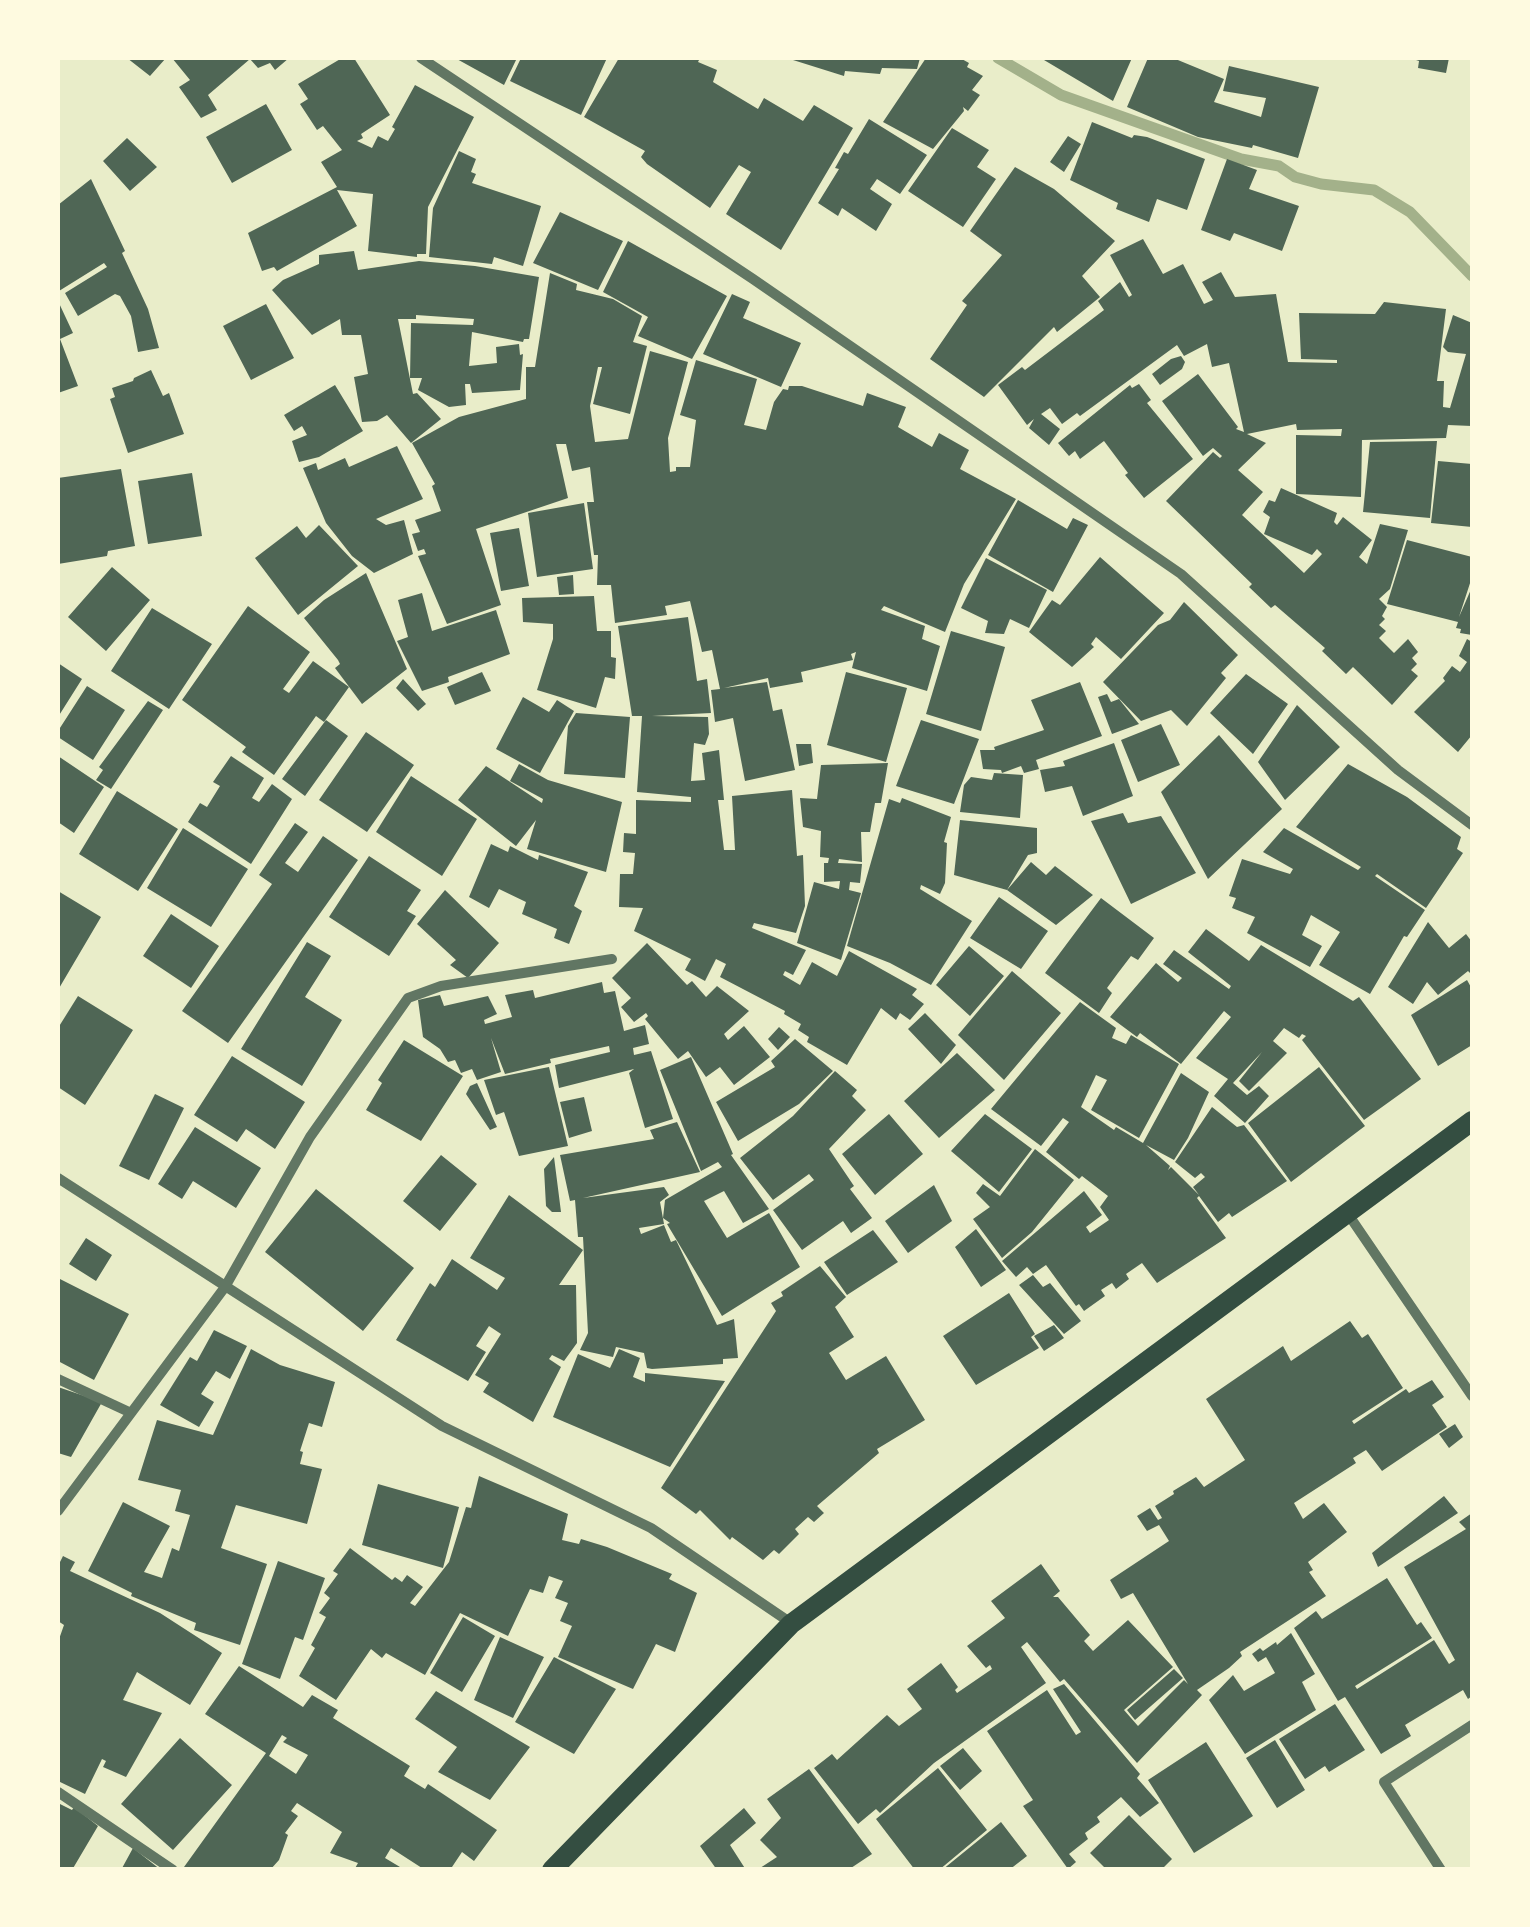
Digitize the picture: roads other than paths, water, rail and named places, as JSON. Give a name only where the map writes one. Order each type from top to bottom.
[{"type":"main road","points":[[552,1870],[791,1624],[1472,1121]]},
{"type":"street","points":[[422,58],[1181,574],[1398,770],[1472,825]]},
{"type":"street","points":[[58,1512],[225,1286],[310,1136],[408,998],[441,986],[612,959]]},
{"type":"street","points":[[58,1178],[442,1426],[651,1528],[791,1624]]},
{"type":"street","points":[[1348,1214],[1472,1396]]},
{"type":"street","points":[[58,1379],[129,1412]]},
{"type":"street","points":[[1440,1870],[1384,1782],[1472,1725]]},
{"type":"street","points":[[58,1792],[174,1870]]},
{"type":"waterway","points":[[998,58],[1061,95],[1241,159],[1279,166],[1295,177],[1321,184],[1374,190],[1410,212],[1472,276]]}]
